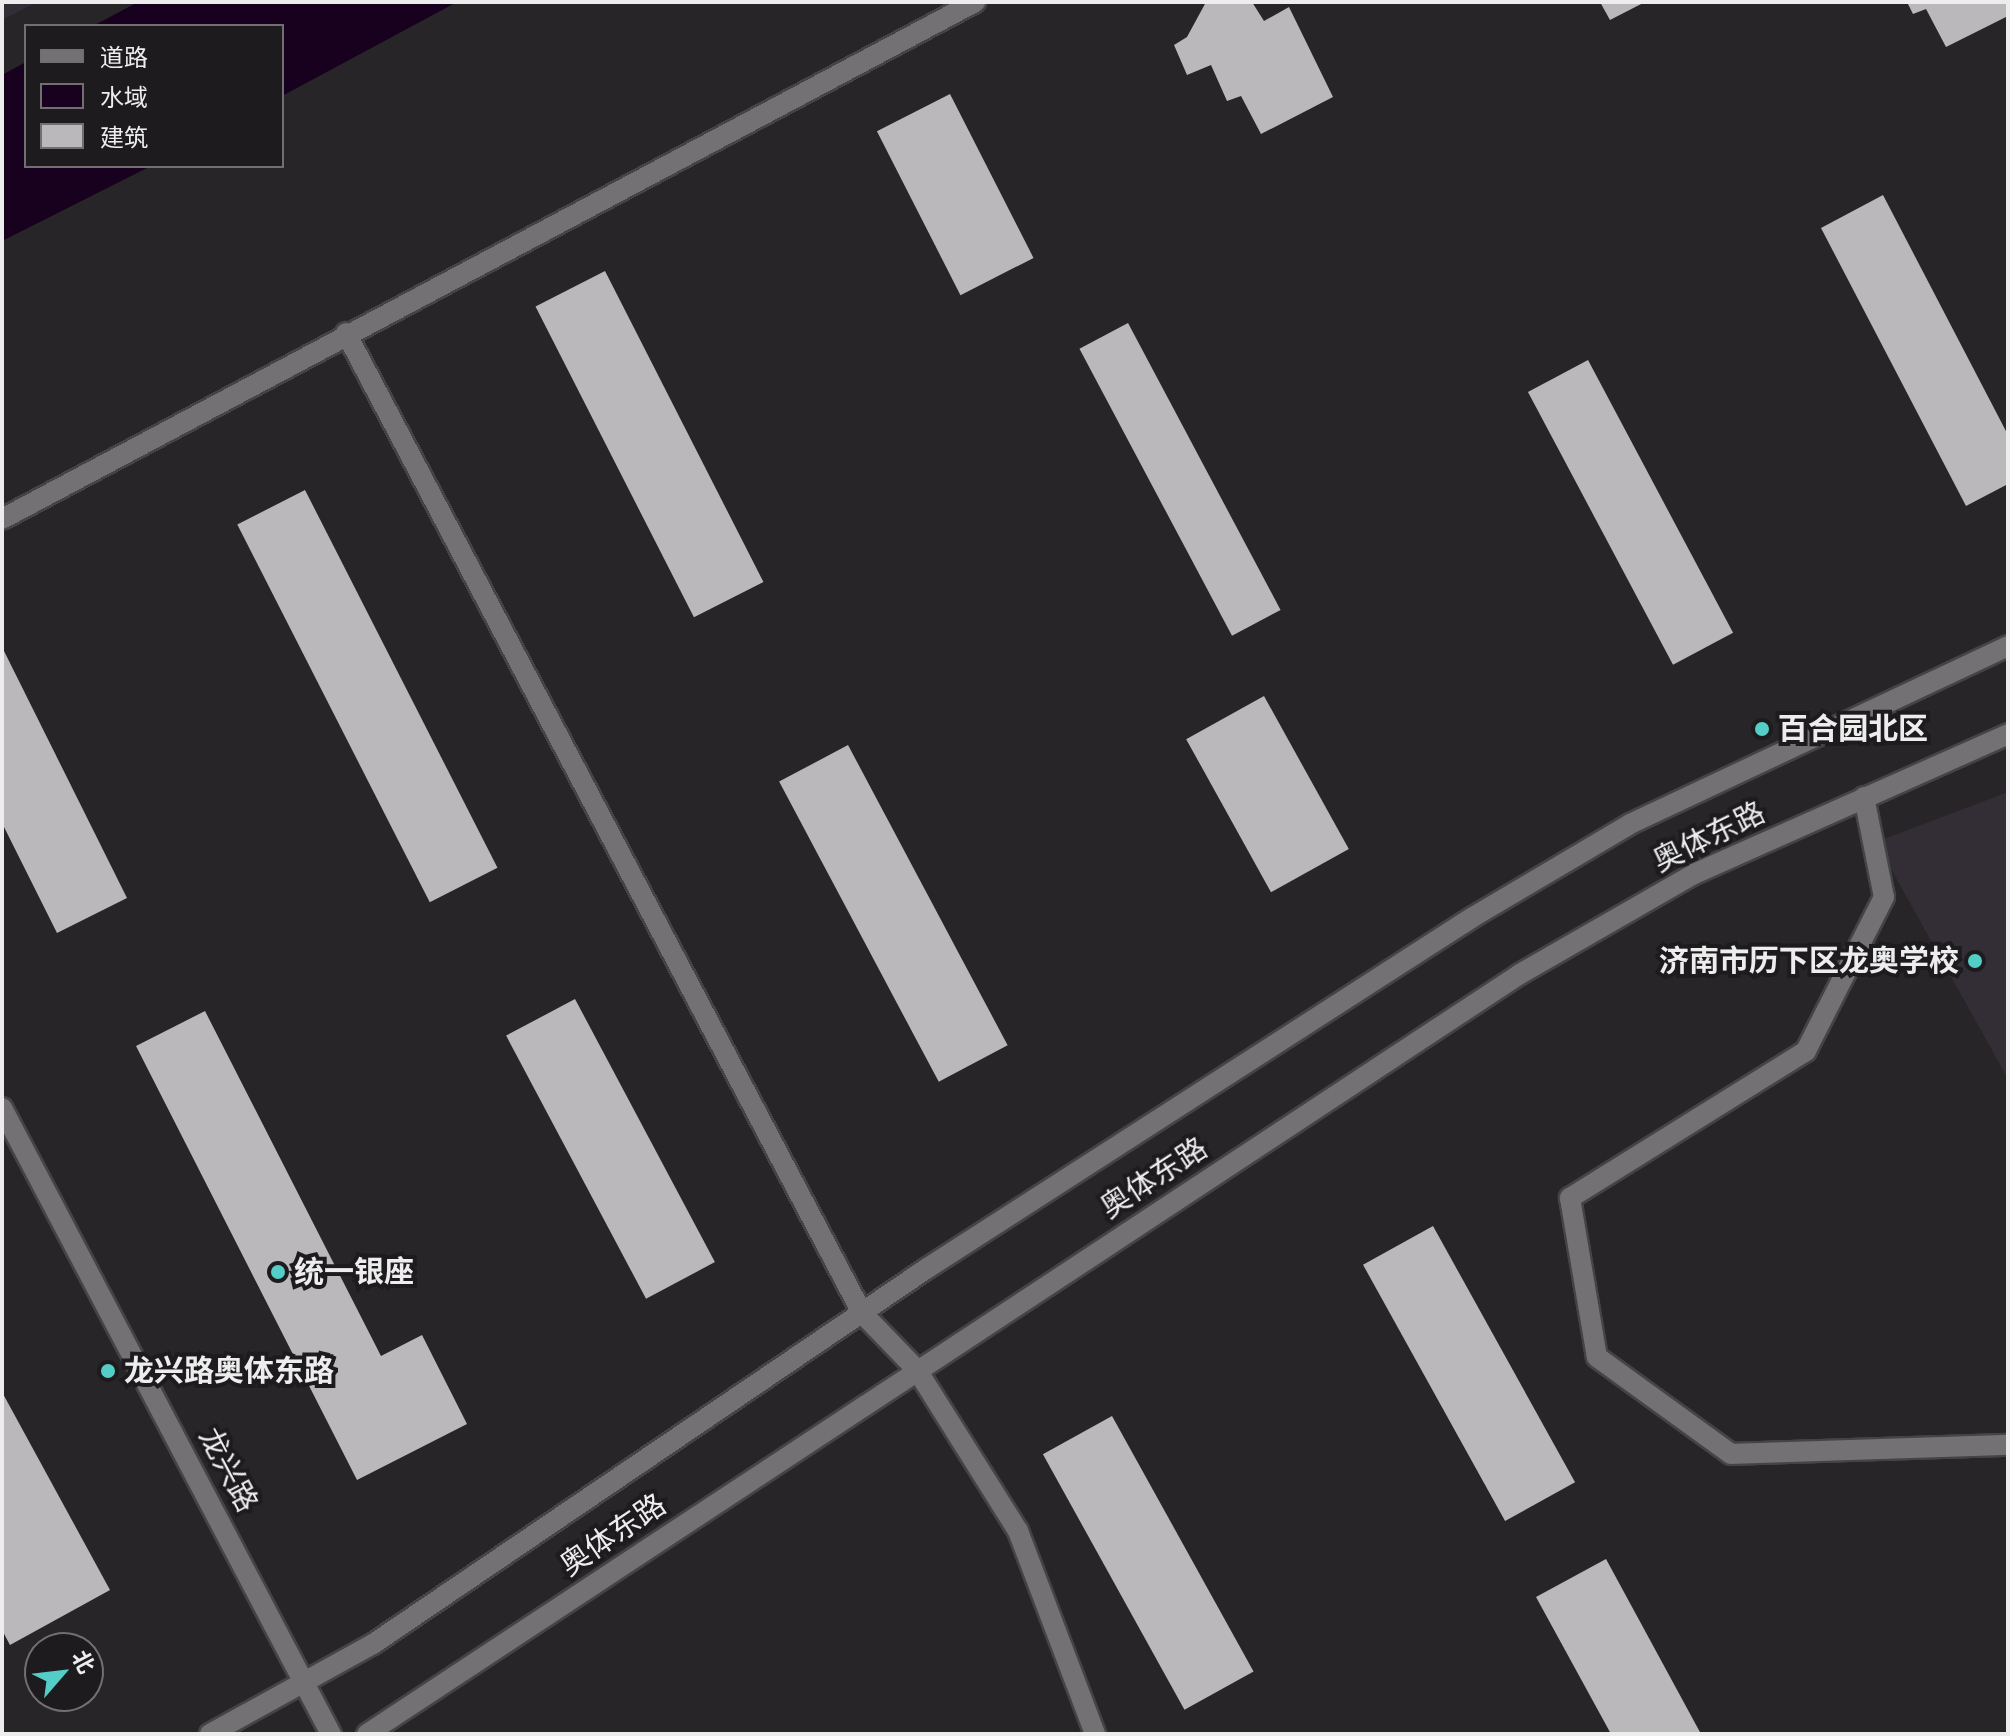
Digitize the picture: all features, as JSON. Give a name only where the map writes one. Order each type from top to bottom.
[{"type":"street","points":[[2,519],[346,333],[975,2]]},
{"type":"street","points":[[346,333],[862,1313],[917,1370],[1018,1531],[1095,1734]]},
{"type":"street","points":[[210,1734],[304,1678],[373,1644],[862,1313],[1473,917],[1630,824],[2008,646]]},
{"type":"street","name":"奥体东路","points":[[367,1734],[1520,974],[1694,874],[2008,734]]},
{"type":"street","points":[[1864,797],[1884,897],[1806,1051],[1570,1198],[1597,1357],[1731,1454],[2008,1445]]},
{"type":"street","name":"龙兴路","points":[[2,1108],[331,1734]]},
{"type":"shaded area","points":[[2,2],[37,2],[2,20]]},
{"type":"shaded area","name":"济南市历下区龙奥学校","points":[[2008,792],[2008,1079],[1876,842]]},
{"type":"water","points":[[138,2],[457,2],[284,95],[284,24],[97,24]]},
{"type":"water","points":[[24,63],[24,168],[147,168],[2,241],[2,75]]},
{"type":"building","points":[[1206,2],[1252,2],[1264,21],[1289,7],[1333,97],[1261,134],[1241,96],[1227,101],[1211,65],[1187,75],[1174,45],[1187,37]]},
{"type":"building","points":[[1600,2],[1645,2],[1610,20]]},
{"type":"building","points":[[1907,2],[2008,2],[2008,16],[1946,47],[1926,9],[1913,14]]},
{"type":"building","points":[[950,94],[1034,258],[960,295],[877,131]]},
{"type":"building","points":[[1883,195],[2008,435],[2008,484],[1966,506],[1821,228]]},
{"type":"building","points":[[605,271],[763,582],[694,617],[536,306]]},
{"type":"building","points":[[1128,323],[1281,610],[1232,636],[1079,349]]},
{"type":"building","points":[[1588,360],[1733,633],[1673,665],[1528,392]]},
{"type":"building","points":[[305,490],[497,868],[430,902],[237,525]]},
{"type":"building","points":[[2,647],[127,898],[57,933],[2,823]]},
{"type":"building","points":[[1264,696],[1349,849],[1271,892],[1186,739]]},
{"type":"building","points":[[848,745],[1008,1045],[939,1082],[779,782]]},
{"type":"building","points":[[575,999],[715,1262],[646,1299],[506,1036]]},
{"type":"building","points":[[205,1011],[381,1356],[422,1335],[467,1424],[357,1480],[136,1046]]},
{"type":"building","points":[[1433,1226],[1575,1482],[1505,1521],[1363,1265]]},
{"type":"building","points":[[2,1392],[110,1590],[34,1632],[24,1632],[24,1637],[10,1645],[2,1630]]},
{"type":"building","points":[[1112,1416],[1254,1671],[1184,1710],[1043,1454]]},
{"type":"building","points":[[1606,1559],[1701,1734],[1611,1734],[1536,1597]]},
{"type":"place","name":"百合园北区","points":[[1762,729]]},
{"type":"place","name":"济南市历下区龙奥学校","points":[[1975,961]]},
{"type":"place","name":"统一银座","points":[[278,1272]]},
{"type":"place","name":"龙兴路奥体东路","points":[[108,1371]]}]
